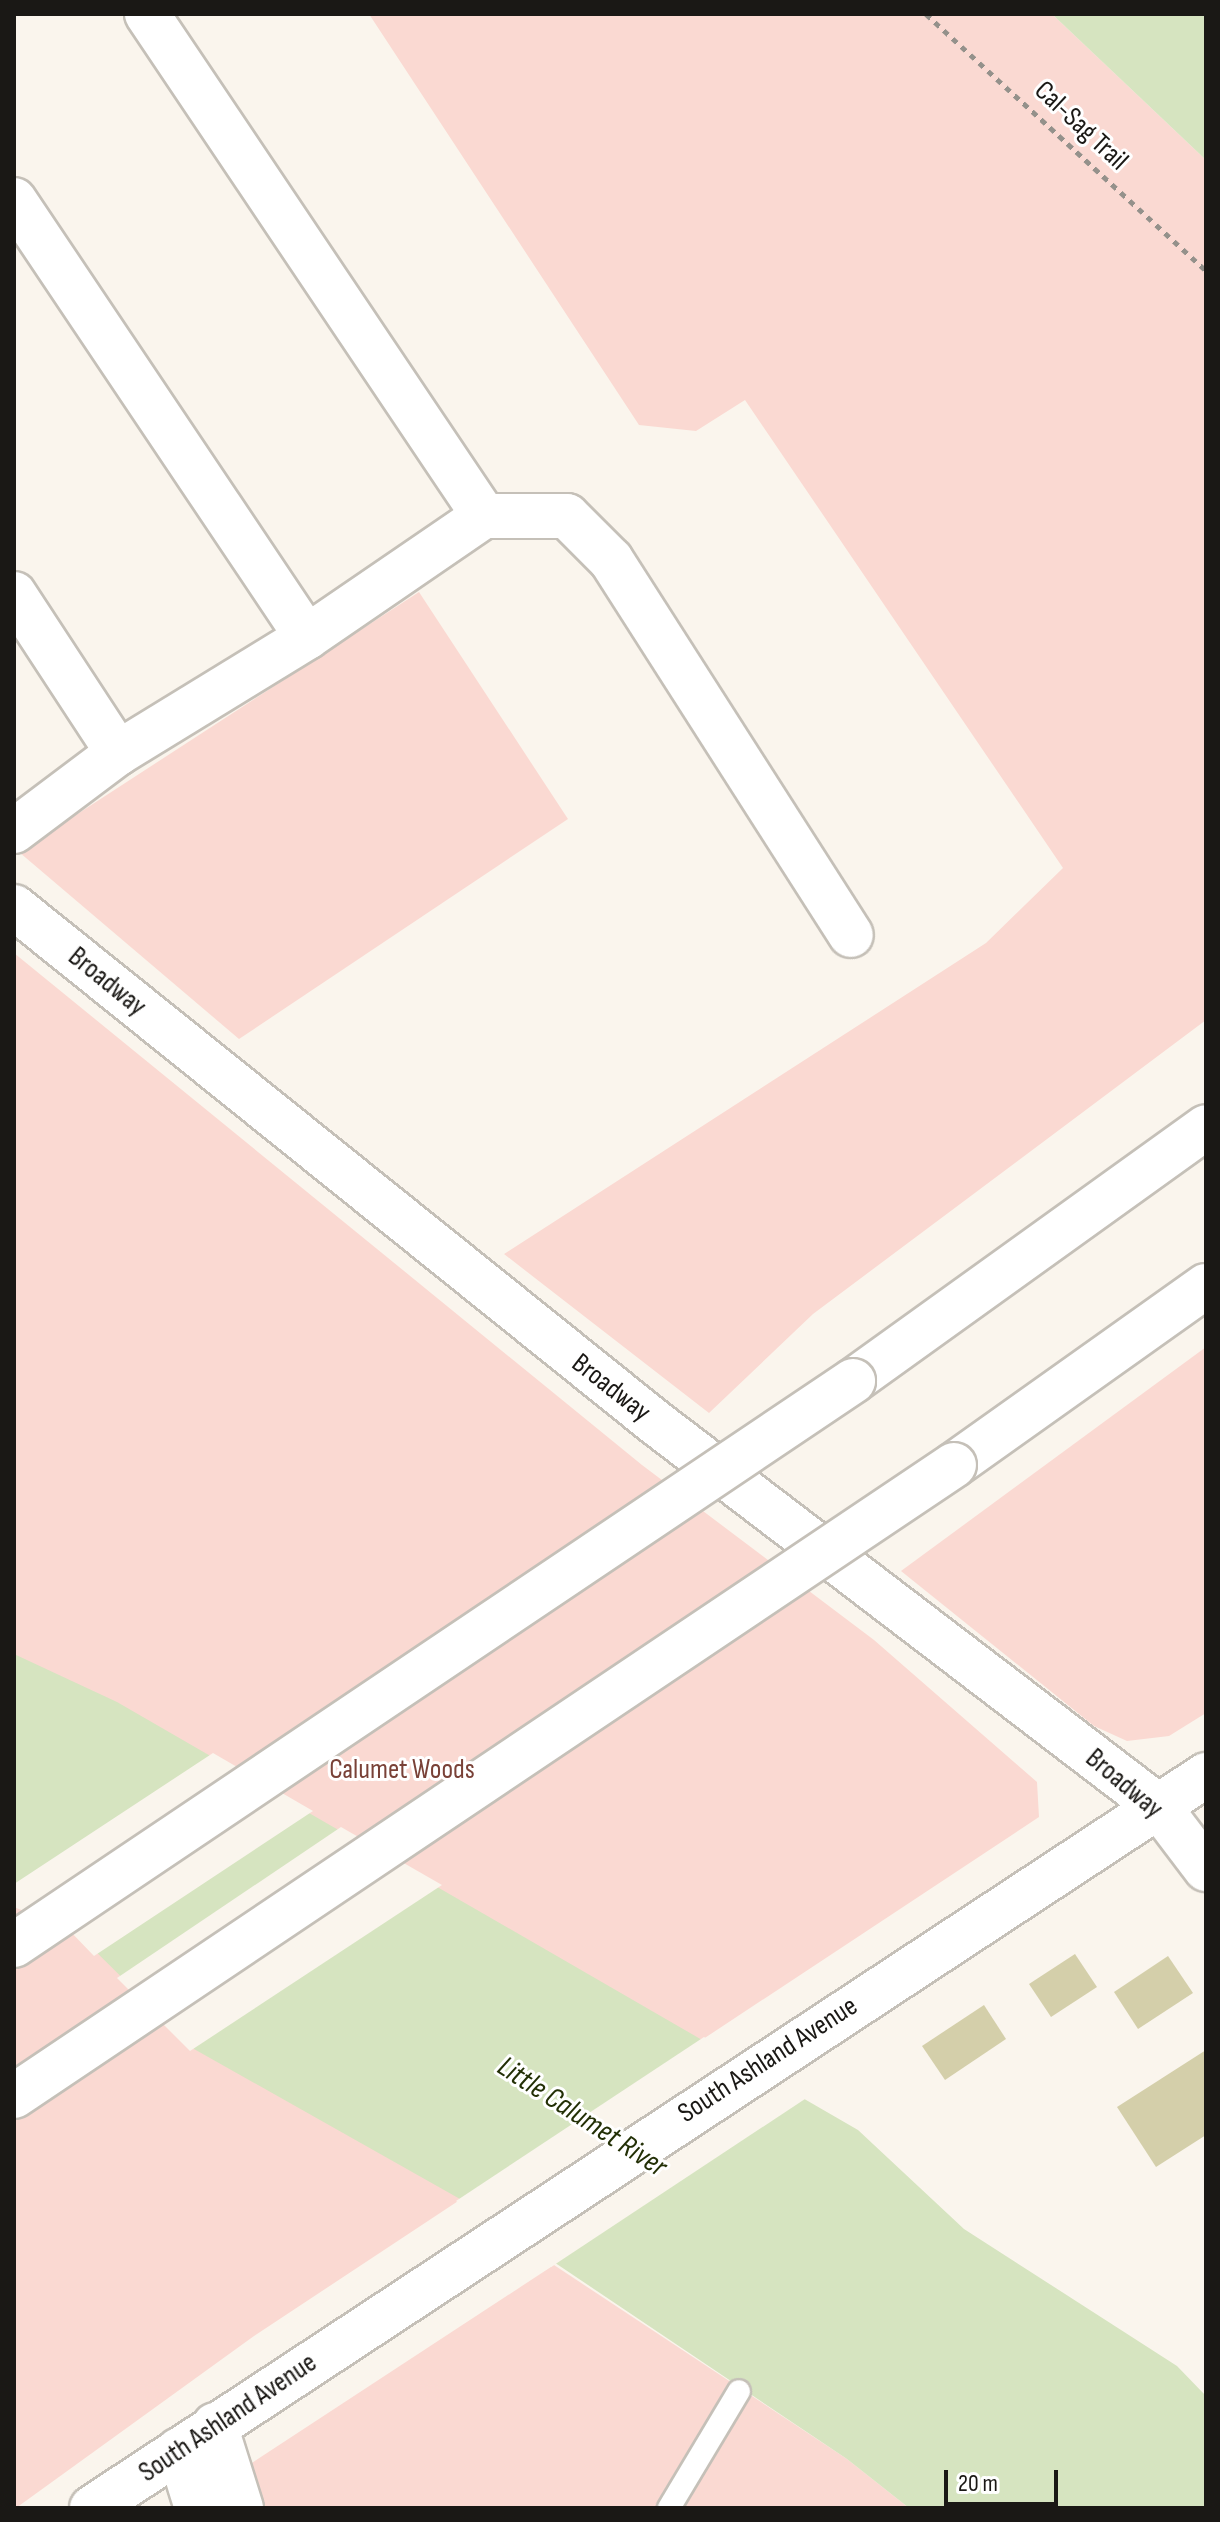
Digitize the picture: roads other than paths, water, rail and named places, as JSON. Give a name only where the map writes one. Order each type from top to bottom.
[{"type":"main road","points":[[147,14],[484,516]]},
{"type":"main road","points":[[14,200],[307,637]]},
{"type":"main road","points":[[14,831],[118,753],[307,637],[484,516],[567,516],[611,560],[851,935]]},
{"type":"main road","points":[[14,594],[118,753]]},
{"type":"main road","name":"Broadway","points":[[14,907],[656,1423],[1159,1807],[1206,1869]]},
{"type":"main road","points":[[14,1945],[853,1381],[1206,1127]]},
{"type":"main road","points":[[14,2096],[954,1465],[1206,1286]]},
{"type":"main road","name":"South Ashland Avenue","points":[[92,2508],[845,2009],[1206,1775]]},
{"type":"main road","points":[[215,2425],[241,2508]]},
{"type":"main road","points":[[179,2450],[197,2508]]},
{"type":"lane","points":[[669,2508],[739,2391]]},
{"type":"water","points":[[1052,14],[1206,14],[1206,160]]},
{"type":"water","name":"Little Calumet River","points":[[14,1654],[117,1702],[858,2130],[964,2229],[1177,2366],[1206,2396],[1206,2508],[909,2508],[847,2459],[460,2199],[194,2049],[70,1926],[14,1903]]},
{"type":"park label","name":"Calumet Woods","points":[[402,1770]]}]
